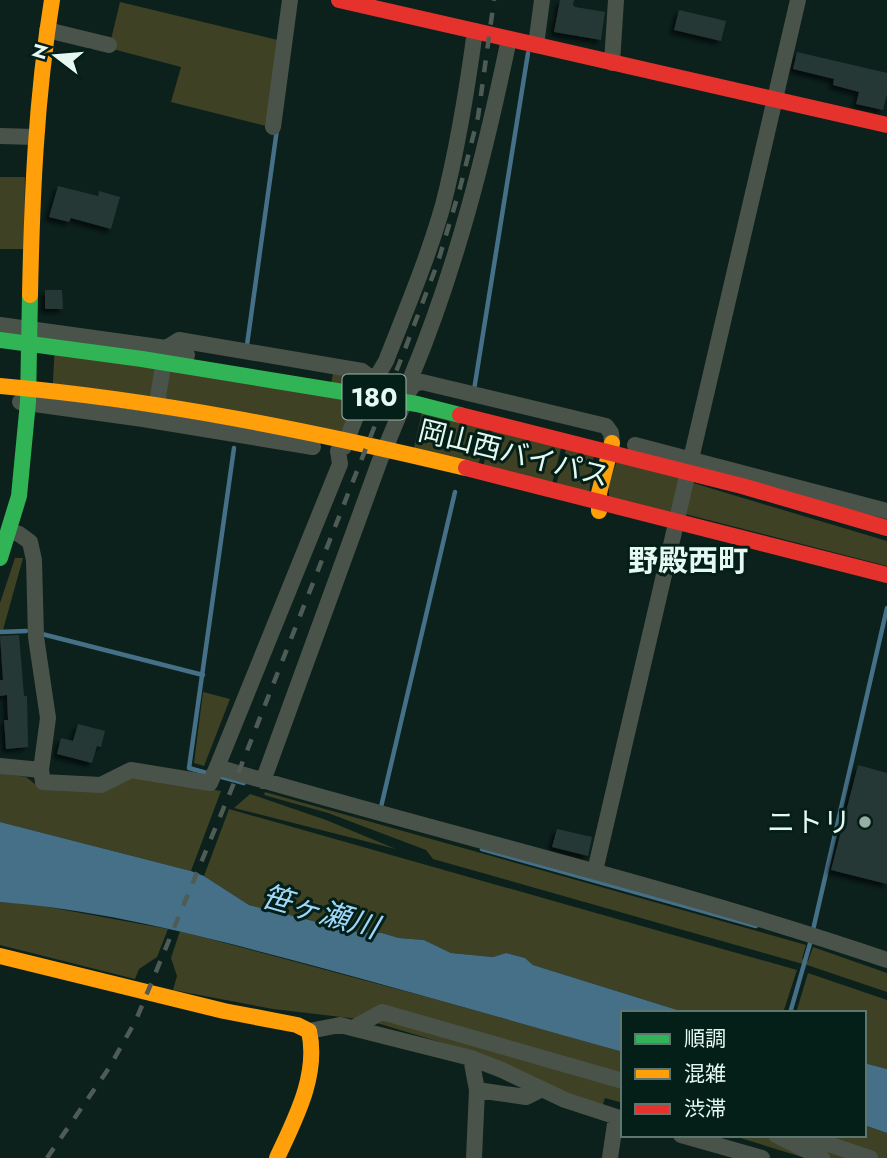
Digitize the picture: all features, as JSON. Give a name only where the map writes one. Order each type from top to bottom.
[{"type":"main road","points":[[0,558],[19,496],[28,402],[31,201],[35,137],[52,0]]},
{"type":"main road","points":[[339,0],[401,7],[475,31],[887,125]]},
{"type":"main road","name":"岡山西バイパス","points":[[0,340],[142,359],[417,404],[742,486],[887,528]]},
{"type":"main road","name":"岡山西バイパス","points":[[0,386],[137,401],[280,425],[404,452],[887,575]]},
{"type":"main road","points":[[599,511],[599,493],[612,443]]},
{"type":"main road","points":[[0,956],[224,1011],[297,1025],[309,1031],[314,1042],[308,1079],[277,1158]]},
{"type":"street","points":[[273,127],[290,0]]},
{"type":"street","points":[[536,45],[542,0]]},
{"type":"street","points":[[612,63],[616,0]]},
{"type":"street","points":[[595,872],[798,0]]},
{"type":"street","points":[[47,30],[109,45]]},
{"type":"street","points":[[0,400],[143,418],[338,451],[344,446],[371,378],[379,373],[386,361],[442,207],[466,100],[475,31]]},
{"type":"street","points":[[263,781],[380,460],[414,384],[412,375],[456,259],[479,174],[509,39]]},
{"type":"street","points":[[0,136],[35,137]]},
{"type":"street","points":[[0,325],[166,348],[182,355],[331,381]]},
{"type":"street","points":[[143,418],[156,409],[166,348],[179,340],[362,370],[371,378]]},
{"type":"street","points":[[414,384],[422,382],[445,387],[606,426],[611,433],[612,443]]},
{"type":"street","points":[[451,404],[612,443],[626,443],[691,458],[887,511]]},
{"type":"street","points":[[9,531],[30,542],[34,560],[36,637],[48,718],[41,770],[43,782],[101,785],[131,770],[210,783],[340,464],[338,451]]},
{"type":"street","points":[[380,460],[599,511],[887,587]]},
{"type":"street","points":[[0,766],[41,770]]},
{"type":"street","points":[[215,772],[263,781],[595,872],[807,933],[887,960]]},
{"type":"street","points":[[354,1028],[382,1012],[621,1080]]},
{"type":"street","points":[[309,1031],[340,1025],[471,1058],[565,1100],[620,1118],[610,1158]]},
{"type":"street","points":[[471,1058],[477,1090],[474,1158]]},
{"type":"street","points":[[477,1090],[526,1097],[542,1089]]},
{"type":"street","points":[[688,1137],[758,1157]]},
{"type":"street","points":[[780,1137],[822,1158]]},
{"type":"street","points":[[808,1137],[870,1158]]},
{"type":"green space","points":[[120,2],[282,41],[270,127],[171,102],[181,67],[109,48]]},
{"type":"green space","points":[[0,177],[25,177],[24,249],[0,249]]},
{"type":"green space","points":[[55,341],[159,352],[149,407],[52,402]]},
{"type":"green space","points":[[174,357],[331,383],[334,369],[360,389],[340,441],[157,417]]},
{"type":"green space","points":[[424,403],[491,419],[475,477],[411,461]]},
{"type":"green space","points":[[495,420],[593,443],[590,505],[553,496],[569,438],[564,437],[549,495],[480,478]]},
{"type":"green space","points":[[617,460],[682,462],[671,522],[609,510],[609,485]]},
{"type":"green space","points":[[693,483],[887,541],[887,566],[685,514]]},
{"type":"green space","points":[[15,558],[23,558],[3,630],[0,630],[0,603]]},
{"type":"green space","points":[[203,692],[230,699],[204,766],[194,763]]},
{"type":"green space","points":[[0,773],[26,777],[39,787],[131,776],[221,791],[191,871],[0,822]]},
{"type":"green space","points":[[265,792],[806,945],[802,959],[808,961],[813,947],[887,973],[887,992],[810,966],[433,859],[426,850],[328,813],[264,795]]},
{"type":"green space","points":[[250,794],[326,820],[396,849],[234,808]]},
{"type":"green space","points":[[229,809],[797,970],[784,1011],[681,1011],[533,965],[525,958],[506,953],[493,957],[451,953],[424,940],[357,932],[249,905],[204,876]]},
{"type":"green space","points":[[0,902],[32,904],[168,929],[157,957],[139,969],[135,979],[0,945]]},
{"type":"green space","points":[[180,931],[621,1051],[621,1102],[605,1098],[602,1107],[566,1094],[473,1052],[367,1020],[273,1009],[173,990],[177,976],[171,958]]},
{"type":"green space","points":[[808,973],[887,1000],[887,1069],[866,1064],[866,1011],[797,1011]]},
{"type":"green space","points":[[866,1126],[887,1133],[887,1158],[805,1158],[737,1137],[866,1137]]},
{"type":"water","points":[[0,822],[191,871],[204,876],[249,905],[357,932],[424,940],[451,953],[493,957],[506,953],[525,958],[533,965],[681,1011],[621,1011],[621,1051],[196,935],[79,911],[0,902]]},
{"type":"water","points":[[866,1064],[887,1069],[887,1133],[866,1126]]},
{"type":"building","points":[[560,0],[574,0],[575,7],[605,12],[601,40],[554,32]]},
{"type":"building","points":[[679,10],[726,21],[721,41],[674,30]]},
{"type":"building","points":[[797,52],[887,73],[887,94],[883,110],[856,104],[859,92],[833,85],[834,79],[793,69]]},
{"type":"building","points":[[58,186],[98,196],[99,191],[120,197],[111,229],[71,218],[69,222],[49,217]]},
{"type":"building","points":[[45,290],[62,290],[63,309],[45,309]]},
{"type":"building","points":[[19,635],[24,696],[27,696],[28,747],[6,749],[4,720],[8,720],[7,695],[0,696],[0,680],[3,680],[0,636]]},
{"type":"building","points":[[78,724],[105,731],[101,747],[97,746],[92,763],[57,754],[61,738],[73,741]]},
{"type":"building","name":"ニトリ","points":[[858,765],[887,773],[887,884],[831,870]]},
{"type":"building","points":[[557,829],[592,837],[588,856],[552,847]]},
{"type":"waterway","points":[[474,390],[528,53]]},
{"type":"waterway","points":[[247,345],[277,129]]},
{"type":"waterway","points":[[210,774],[189,768],[234,448]]},
{"type":"waterway","points":[[381,807],[455,492]]},
{"type":"waterway","points":[[813,930],[887,608]]},
{"type":"waterway","points":[[0,632],[26,631]]},
{"type":"waterway","points":[[42,634],[203,675]]},
{"type":"waterway","points":[[218,776],[244,783]]},
{"type":"waterway","points":[[482,849],[756,926]]},
{"type":"waterway","points":[[791,1011],[811,940]]},
{"type":"railway","points":[[47,1158],[109,1068],[136,1020],[241,766],[405,349],[438,262],[460,188],[478,117],[494,0]]},
{"type":"traffic: fast","points":[[0,558],[19,496],[28,402],[30,295]]},
{"type":"traffic: fast","points":[[0,340],[142,359],[417,404],[460,415]]},
{"type":"traffic: slow","points":[[30,295],[36,147],[52,0]]},
{"type":"traffic: slow","points":[[0,386],[118,400],[234,418],[466,468]]},
{"type":"traffic: slow","points":[[599,511],[599,493],[612,443]]},
{"type":"traffic: slow","points":[[0,956],[224,1011],[297,1025],[309,1031],[311,1064],[304,1096],[277,1158]]},
{"type":"traffic: jam","points":[[339,0],[887,125]]},
{"type":"traffic: jam","points":[[460,415],[742,486],[887,528]]},
{"type":"traffic: jam","points":[[466,468],[887,575]]},
{"type":"place","name":"ニトリ","points":[[865,822]]},
{"type":"district","name":"野殿西町","points":[[688,561]]},
{"type":"water label","name":"笹ヶ瀬川","points":[[320,912]]}]
